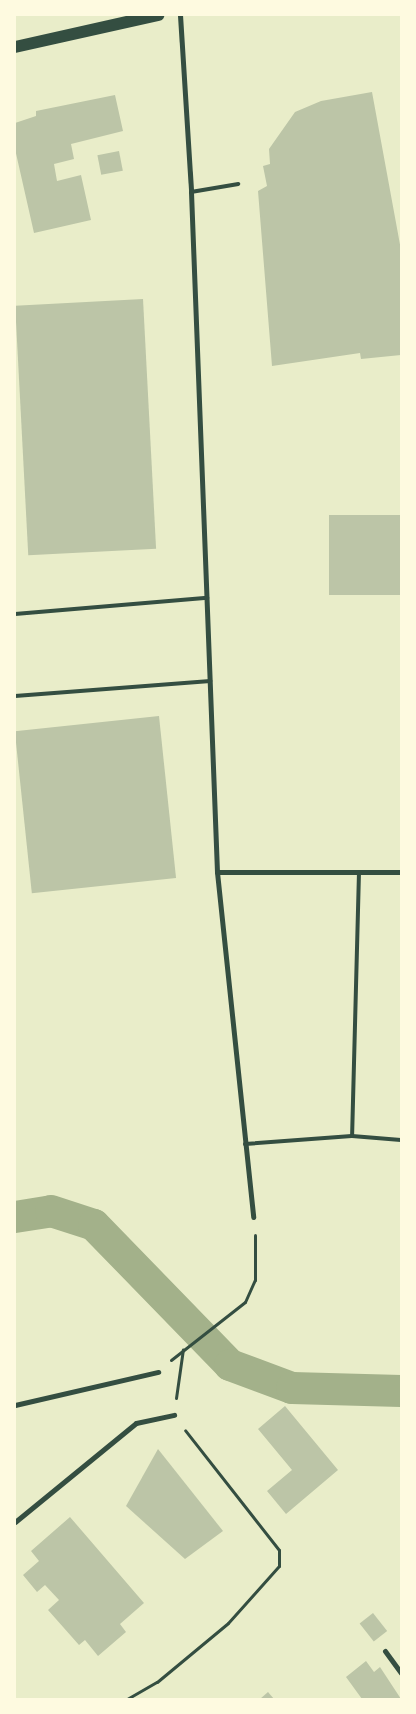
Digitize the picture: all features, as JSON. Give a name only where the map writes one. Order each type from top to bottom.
[{"type":"main road","points":[[15,47],[158,15]]},
{"type":"street","points":[[180,15],[191,192],[217,872],[253,1217]]},
{"type":"street","points":[[217,872],[401,872]]},
{"type":"street","points":[[15,1405],[158,1372]]},
{"type":"street","points":[[15,1522],[136,1424],[174,1415]]},
{"type":"street","points":[[385,1651],[401,1673]]},
{"type":"lane","points":[[191,192],[238,184]]},
{"type":"lane","points":[[15,614],[207,598]]},
{"type":"lane","points":[[15,696],[210,681]]},
{"type":"lane","points":[[352,1136],[359,872]]},
{"type":"lane","points":[[245,1144],[352,1136],[401,1140]]},
{"type":"path","points":[[158,1372],[189,1344],[237,1309],[255,1280],[258,1258],[253,1217]]},
{"type":"path","points":[[127,1699],[189,1658],[228,1623],[279,1566],[279,1550],[174,1415],[183,1349]]},
{"type":"building","points":[[372,92],[401,250],[401,355],[361,359],[360,353],[272,366],[258,191],[267,186],[263,166],[270,164],[269,149],[295,112],[321,101]]},
{"type":"building","points":[[115,95],[123,131],[71,144],[74,159],[54,164],[57,181],[81,175],[91,220],[34,233],[15,149],[15,123],[36,116],[36,111]]},
{"type":"building","points":[[119,151],[123,171],[101,175],[97,155]]},
{"type":"building","points":[[143,299],[156,549],[28,555],[15,306]]},
{"type":"building","points":[[329,515],[401,515],[401,595],[329,595]]},
{"type":"building","points":[[159,716],[176,878],[32,893],[15,731]]},
{"type":"building","points":[[285,1406],[338,1470],[286,1514],[267,1491],[292,1470],[258,1429]]},
{"type":"building","points":[[158,1449],[223,1531],[185,1559],[126,1506]]},
{"type":"building","points":[[70,1517],[144,1603],[120,1624],[126,1632],[98,1656],[85,1640],[79,1645],[48,1610],[59,1600],[45,1585],[37,1592],[23,1575],[39,1561],[31,1551]]},
{"type":"building","points":[[373,1613],[387,1631],[374,1642],[360,1623]]},
{"type":"building","points":[[366,1661],[374,1672],[380,1667],[401,1699],[362,1699],[346,1677]]},
{"type":"building","points":[[268,1692],[274,1699],[260,1699]]},
{"type":"waterway","points":[[15,1217],[51,1211],[94,1225],[230,1365],[292,1388],[401,1391]]}]
